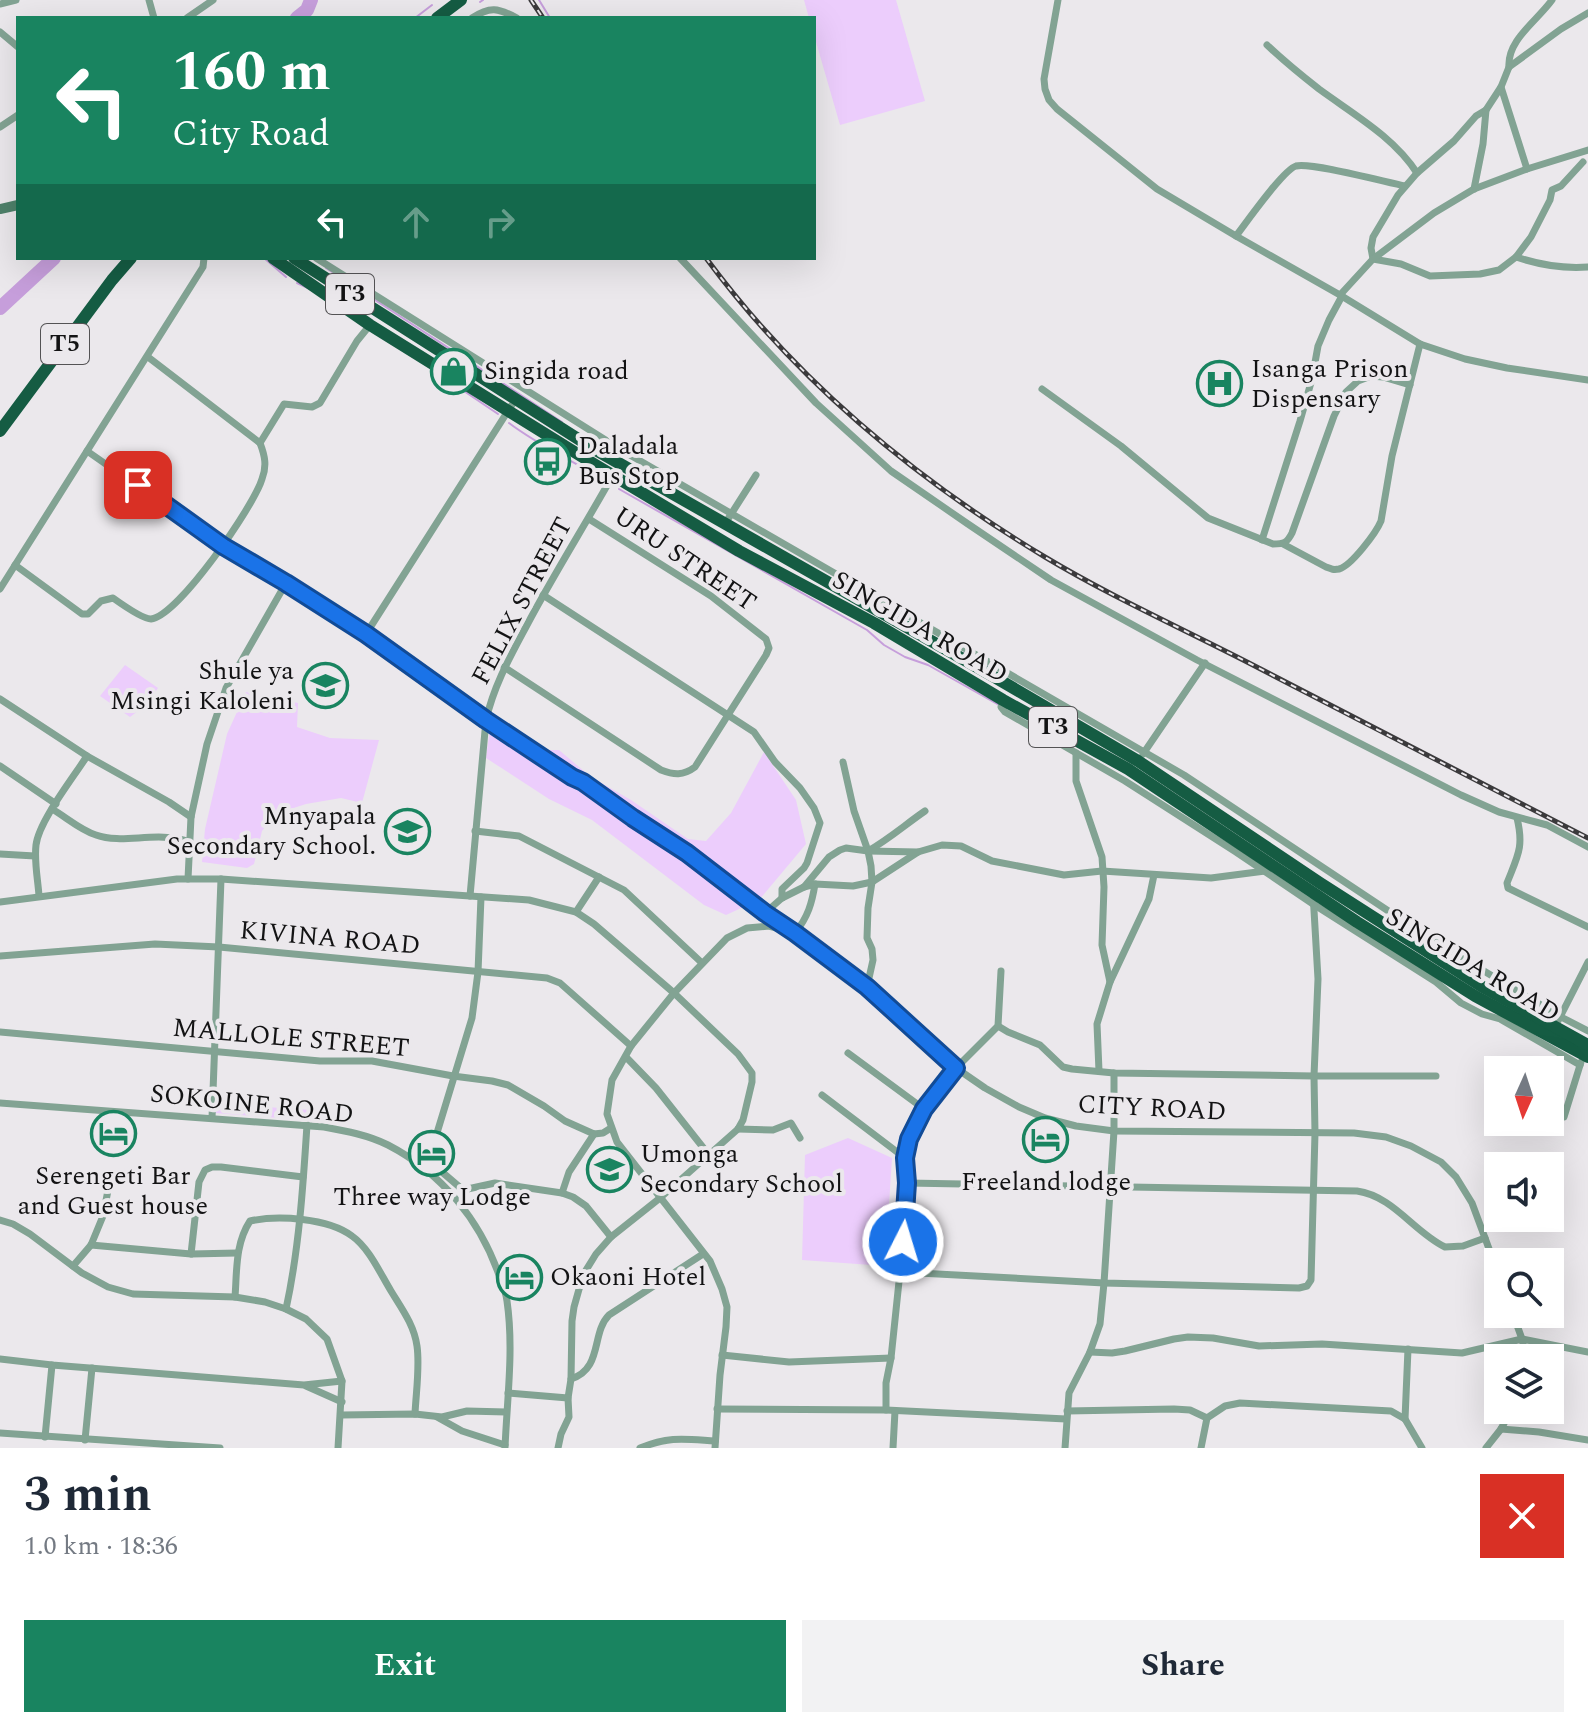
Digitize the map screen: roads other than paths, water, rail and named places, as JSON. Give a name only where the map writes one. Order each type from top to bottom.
[{"type":"highway","points":[[440,16],[461,0]]},
{"type":"highway","name":"T5","points":[[0,431],[129,260]]},
{"type":"highway","name":"SINGIDA ROAD","points":[[276,260],[370,325],[511,405],[728,519],[991,675],[1141,757],[1315,893],[1481,986],[1558,1022],[1585,1055]]},
{"type":"highway","name":"SINGIDA ROAD","points":[[297,260],[613,475],[739,551],[874,623],[1003,700],[1128,769],[1475,996],[1585,1055]]},
{"type":"street","points":[[0,4],[16,0]]},
{"type":"street","points":[[190,16],[213,0]]},
{"type":"street","points":[[1058,0],[1044,79],[1049,100],[1074,124],[1157,189],[1420,344],[1465,359],[1588,380]]},
{"type":"street","points":[[1474,189],[1486,110],[1501,87],[1509,67],[1508,56],[1517,40],[1552,0]]},
{"type":"street","points":[[476,16],[495,9],[513,16]]},
{"type":"street","points":[[1509,67],[1588,13]]},
{"type":"street","points":[[0,32],[16,45]]},
{"type":"street","points":[[1267,45],[1301,75],[1384,137],[1417,173]]},
{"type":"street","points":[[1501,87],[1527,169]]},
{"type":"street","points":[[1373,259],[1373,237],[1398,195],[1476,116],[1486,110]]},
{"type":"street","points":[[1262,540],[1300,421],[1318,346],[1341,295],[1373,259],[1434,213],[1474,189],[1588,150]]},
{"type":"street","points":[[1373,259],[1401,264],[1439,277],[1499,270],[1516,257],[1531,237],[1552,190],[1586,165],[1578,153]]},
{"type":"street","points":[[1236,236],[1279,181],[1296,166],[1405,186]]},
{"type":"street","points":[[1516,257],[1563,269],[1588,267]]},
{"type":"street","points":[[319,260],[728,519],[756,475]]},
{"type":"street","points":[[682,260],[816,403],[891,471],[1051,580],[1461,795],[1499,812],[1547,825],[1588,847]]},
{"type":"street","points":[[0,589],[148,357],[204,262]]},
{"type":"street","points":[[260,443],[284,404],[312,407],[320,403],[370,325]]},
{"type":"street","points":[[1283,544],[1334,570],[1351,562],[1380,525],[1392,456],[1420,344]]},
{"type":"street","points":[[15,565],[82,614],[88,614],[101,601],[113,598],[152,619],[184,595],[223,546],[263,478],[265,457],[260,443],[148,357]]},
{"type":"street","points":[[1042,389],[1121,446],[1208,518],[1273,544],[1283,544],[1288,542],[1292,533],[1334,416],[1346,392],[1358,381],[1371,376],[1410,385]]},
{"type":"street","points":[[366,634],[511,405]]},
{"type":"street","points":[[87,451],[223,546],[366,634],[486,720],[678,846],[795,933],[809,914],[815,884]]},
{"type":"street","name":"FELIX STREET","points":[[470,896],[486,720],[492,696],[543,595],[613,475]]},
{"type":"street","name":"URU STREET","points":[[504,667],[661,770],[674,775],[695,767],[766,655],[769,648],[766,639],[711,596],[589,519]]},
{"type":"street","points":[[188,879],[191,817],[207,744],[226,688],[286,583]]},
{"type":"street","points":[[543,595],[754,732],[775,762],[808,798],[820,823],[807,863],[782,889],[782,898]]},
{"type":"street","points":[[1205,663],[1141,757],[1222,800],[1558,1022],[1588,1031]]},
{"type":"street","points":[[0,699],[87,756],[191,817]]},
{"type":"street","points":[[900,1272],[1104,1283],[1299,1288],[1307,1286],[1311,1280],[1318,979],[1315,893],[1265,871],[1125,781],[1005,712],[1001,707],[1003,700]]},
{"type":"street","points":[[1076,753],[1076,781],[1102,857],[1102,945],[1110,982]]},
{"type":"street","points":[[39,896],[35,856],[37,837],[87,756]]},
{"type":"street","points":[[843,762],[854,811],[868,851],[872,882],[867,938],[873,960],[867,987]]},
{"type":"street","points":[[0,766],[95,835],[165,836],[190,842]]},
{"type":"street","points":[[868,851],[895,835],[925,811]]},
{"type":"street","points":[[1517,818],[1521,844],[1508,888],[1588,927]]},
{"type":"street","points":[[475,831],[519,836],[624,890],[702,963]]},
{"type":"street","points":[[765,913],[782,898],[804,887],[815,884],[853,886],[872,882],[918,852],[942,845],[961,846],[992,861],[1064,875],[1102,871],[1211,878],[1265,871]]},
{"type":"street","points":[[804,887],[829,857],[846,848],[918,852]]},
{"type":"street","points":[[0,854],[35,856]]},
{"type":"street","points":[[1099,1071],[1097,1024],[1110,982],[1149,899],[1154,875]]},
{"type":"street","points":[[576,912],[599,877]]},
{"type":"street","points":[[0,902],[177,879],[221,879],[529,900],[576,912],[594,924],[738,1054],[752,1073],[743,1120],[738,1129],[611,1237],[583,1275],[572,1321],[569,1417],[558,1448]]},
{"type":"street","points":[[212,1118],[221,879]]},
{"type":"street","points":[[426,1169],[472,1018],[478,972],[481,897]]},
{"type":"street","name":"CITY ROAD","points":[[611,1128],[607,1114],[612,1080],[631,1046],[674,993],[727,938],[747,928],[769,926],[795,933],[867,987],[956,1068],[1019,1107],[1076,1126],[1114,1131],[1354,1133],[1386,1137],[1441,1162],[1456,1177],[1472,1203],[1489,1248]]},
{"type":"street","name":"KIVINA ROAD","points":[[0,956],[155,944],[219,947],[547,978],[560,983],[631,1046]]},
{"type":"street","points":[[1558,1022],[1588,962]]},
{"type":"street","points":[[886,1410],[909,1139],[924,1109],[956,1068],[998,1026],[1001,971]]},
{"type":"street","points":[[998,1026],[1040,1045],[1063,1067],[1114,1073],[1436,1076]]},
{"type":"street","name":"MALLOLE STREET","points":[[0,1032],[320,1061],[372,1061],[492,1081],[508,1085],[565,1121],[594,1134]]},
{"type":"street","points":[[848,1053],[924,1109]]},
{"type":"street","points":[[1564,1117],[1585,1055]]},
{"type":"street","points":[[626,1057],[656,1088],[709,1155]]},
{"type":"street","points":[[1065,1448],[1069,1393],[1100,1324],[1114,1131],[1114,1073]]},
{"type":"street","points":[[822,1095],[905,1158]]},
{"type":"street","name":"SOKOINE ROAD","points":[[0,1103],[307,1125],[355,1132],[388,1145],[426,1169],[480,1230],[507,1298],[510,1350],[505,1446]]},
{"type":"street","points":[[738,1129],[773,1130],[791,1123],[793,1131],[800,1138]]},
{"type":"street","points":[[286,1309],[300,1219],[307,1125]]},
{"type":"street","points":[[562,1193],[569,1172],[594,1134],[611,1128],[617,1142],[703,1254],[715,1273],[727,1307],[715,1444],[669,1439],[640,1448]]},
{"type":"street","points":[[428,1160],[463,1190],[495,1183],[573,1197],[586,1206],[611,1237]]},
{"type":"street","points":[[191,1254],[199,1182],[205,1170],[221,1167],[303,1177]]},
{"type":"street","points":[[73,1266],[91,1245],[103,1216],[110,1180]]},
{"type":"street","points":[[907,1183],[1357,1191],[1383,1200],[1445,1247],[1463,1246],[1485,1238]]},
{"type":"street","points":[[235,1297],[237,1253],[250,1221],[300,1219],[337,1227],[354,1237],[367,1251],[413,1327],[418,1348],[415,1414]]},
{"type":"street","points":[[0,1220],[30,1234],[108,1287],[133,1294],[235,1297],[265,1302],[306,1319],[327,1339],[342,1381],[338,1448]]},
{"type":"street","points":[[91,1245],[191,1254],[237,1253]]},
{"type":"street","points":[[571,1379],[585,1371],[597,1350],[602,1322],[609,1315],[703,1254]]},
{"type":"street","points":[[1518,1328],[1523,1344]]},
{"type":"street","points":[[1090,1352],[1112,1353],[1188,1337],[1259,1346],[1322,1344],[1468,1352],[1522,1339],[1588,1352]]},
{"type":"street","points":[[1405,1419],[1408,1349]]},
{"type":"street","points":[[722,1355],[789,1362],[891,1358]]},
{"type":"street","points":[[0,1359],[304,1385],[342,1381]]},
{"type":"street","points":[[45,1437],[52,1365]]},
{"type":"street","points":[[85,1440],[92,1368]]},
{"type":"street","points":[[304,1385],[342,1402]]},
{"type":"street","points":[[508,1393],[568,1398]]},
{"type":"street","points":[[1201,1448],[1207,1418],[1225,1406],[1240,1403],[1391,1411],[1405,1419],[1422,1448]]},
{"type":"street","points":[[717,1409],[1067,1415],[1190,1410],[1207,1418]]},
{"type":"street","points":[[341,1415],[452,1416],[467,1411],[506,1412]]},
{"type":"street","points":[[893,1448],[895,1411]]},
{"type":"street","points":[[435,1416],[462,1431],[505,1446]]},
{"type":"street","points":[[1486,1448],[1504,1424]]},
{"type":"street","points":[[1501,1429],[1588,1440]]},
{"type":"street","points":[[0,1433],[220,1448]]},
{"type":"waterway","points":[[300,16],[307,10],[311,0]]},
{"type":"waterway","points":[[539,0],[549,16]]},
{"type":"waterway","points":[[418,16],[432,5]]},
{"type":"waterway","points":[[0,308],[52,260]]},
{"type":"waterway","points":[[266,260],[286,277]]},
{"type":"waterway","points":[[326,268],[562,422]]},
{"type":"waterway","points":[[297,283],[310,289]]},
{"type":"waterway","points":[[452,383],[498,414]]},
{"type":"waterway","points":[[509,423],[602,479]]},
{"type":"waterway","points":[[619,489],[867,630],[905,657],[928,665],[999,705]]},
{"type":"waterway","points":[[964,653],[989,667]]},
{"type":"railway","points":[[531,0],[542,16]]},
{"type":"railway","points":[[708,260],[779,345],[860,424],[950,495],[997,527],[1095,585],[1588,838]]},
{"type":"place","name":"Singida road","points":[[453,371]]},
{"type":"place","name":"Isanga Prison Dispensary","points":[[1220,384]]},
{"type":"place","name":"Daladala Bus Stop","points":[[547,461]]},
{"type":"place","name":"Shule ya Msingi Kaloleni","points":[[325,686]]},
{"type":"place","name":"Mnyapala Secondary School.","points":[[407,831]]},
{"type":"place","name":"Serengeti Bar and Guest house","points":[[113,1133]]},
{"type":"place","name":"Freeland lodge","points":[[1046,1139]]},
{"type":"place","name":"Three way Lodge","points":[[432,1154]]},
{"type":"place","name":"Umonga Secondary School","points":[[609,1169]]},
{"type":"place","name":"Okaoni Hotel","points":[[519,1277]]}]
